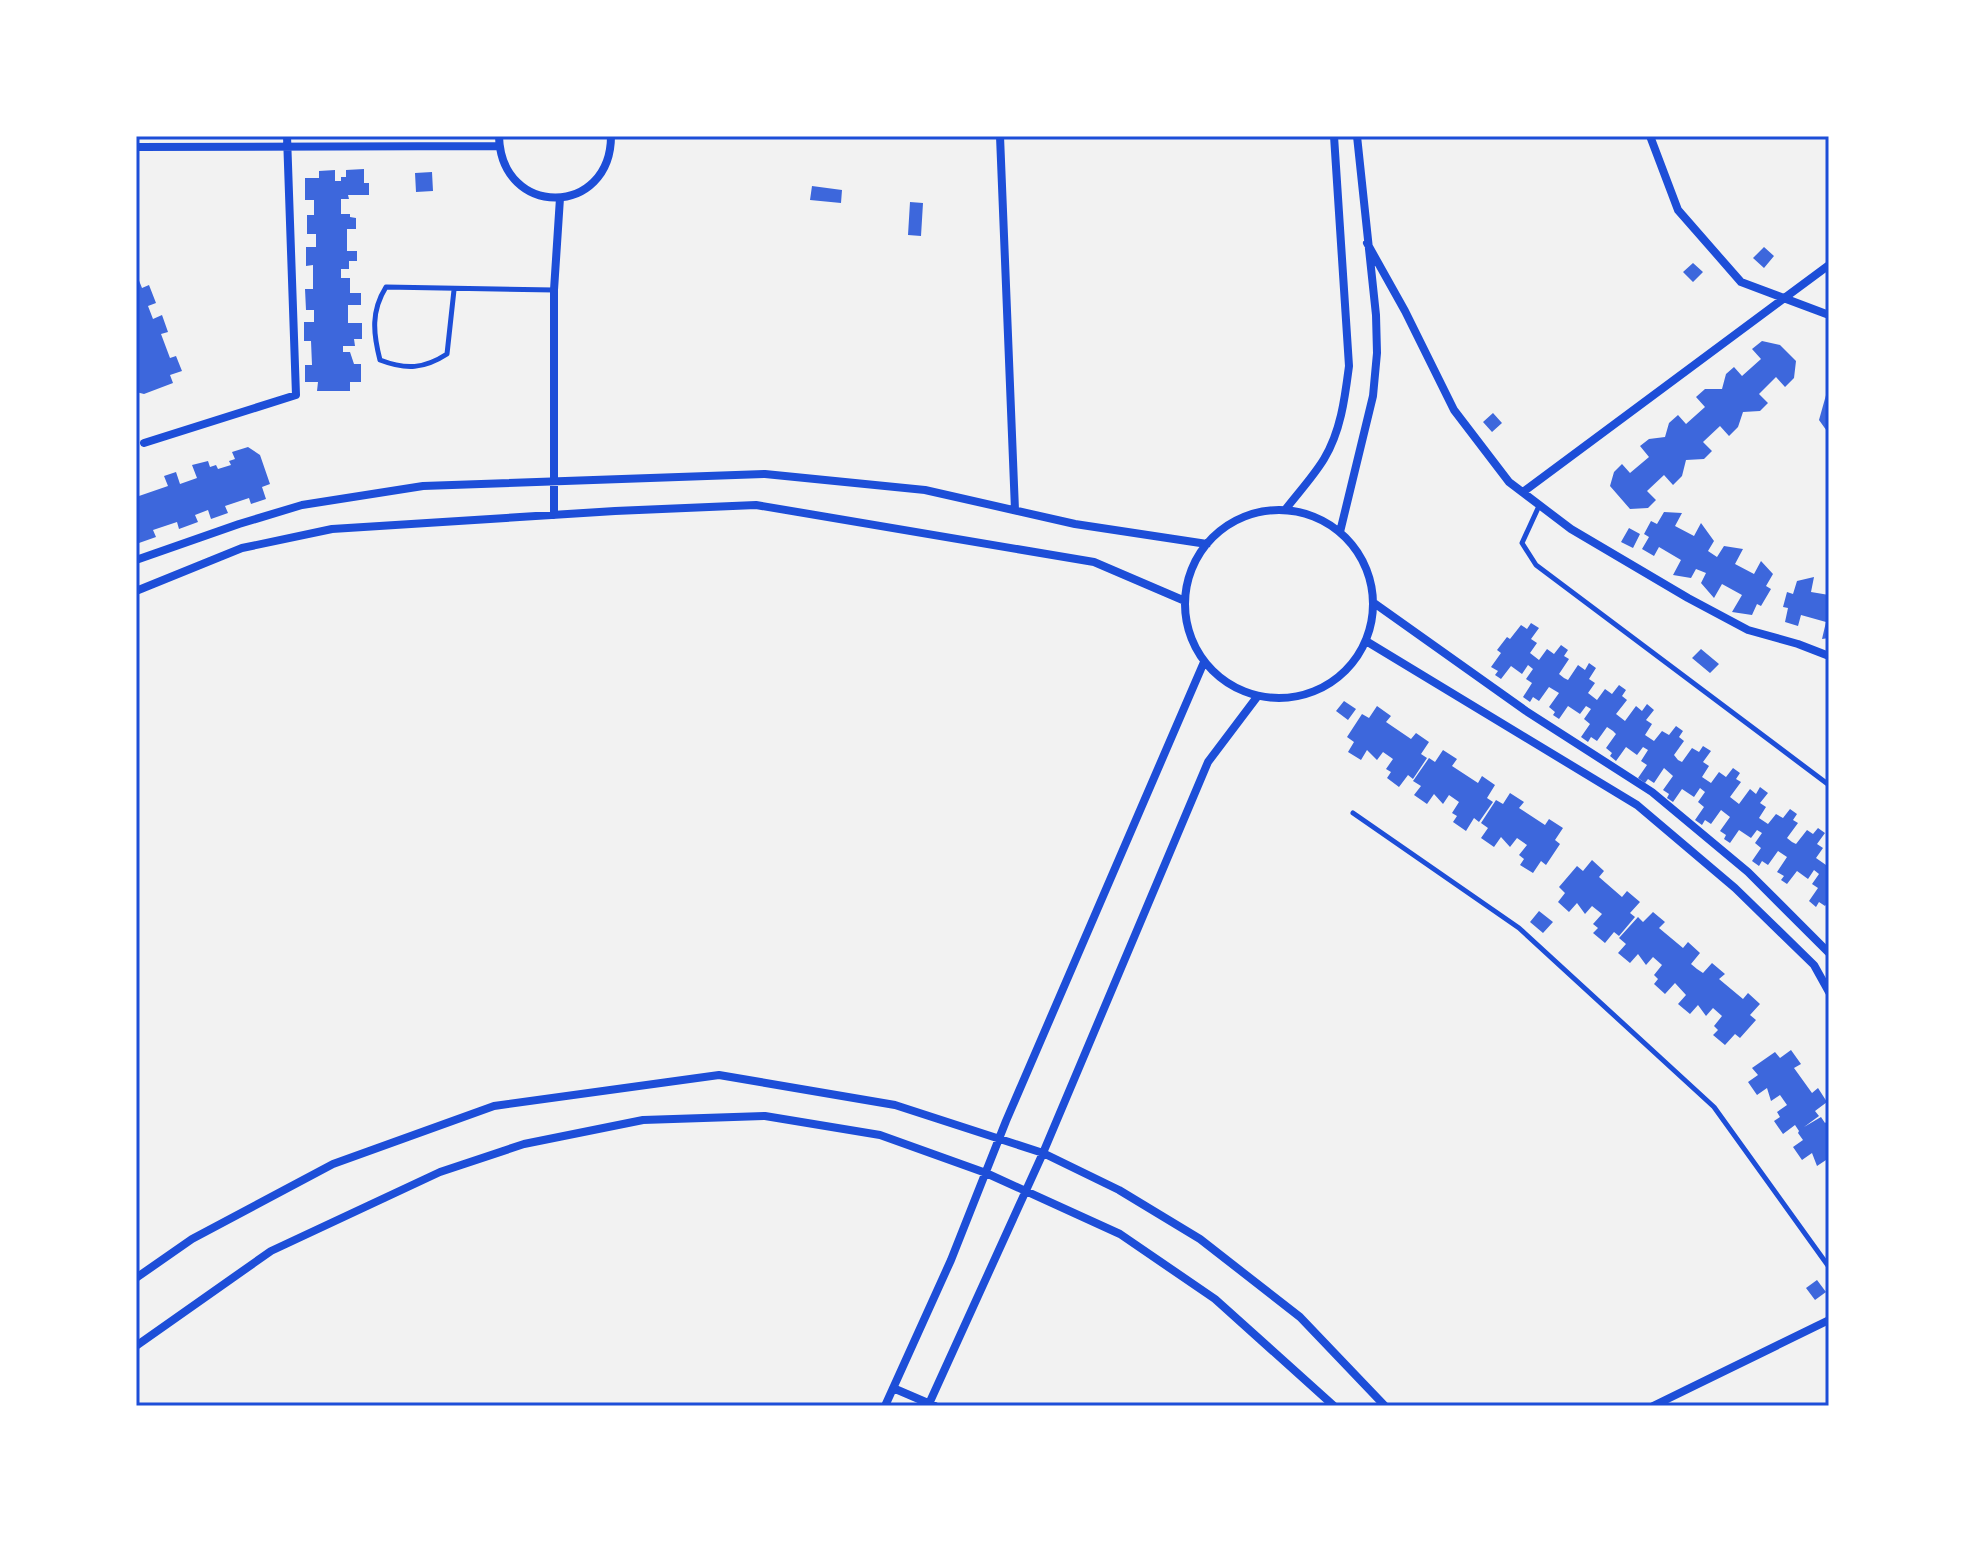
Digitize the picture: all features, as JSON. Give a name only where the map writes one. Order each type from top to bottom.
[{"type":"street","points":[[499,136],[500,156],[508,174],[521,188],[538,196],[560,198],[576,194],[592,184],[604,170],[611,151],[611,136]]},
{"type":"street","points":[[1000,136],[1015,510]]},
{"type":"street","points":[[1285,510],[1325,458],[1345,400],[1349,366],[1334,136]]},
{"type":"street","points":[[1340,532],[1373,396],[1377,353],[1376,315],[1357,136]]},
{"type":"street","points":[[1650,136],[1678,210],[1741,282],[1829,315]]},
{"type":"street","points":[[136,147],[287,141],[499,146]]},
{"type":"street","points":[[144,443],[296,395],[287,141]]},
{"type":"street","points":[[554,515],[554,290],[560,198]]},
{"type":"street","points":[[1367,243],[1454,410],[1509,482],[1571,529],[1748,630],[1829,656]]},
{"type":"street","points":[[1523,492],[1829,265]]},
{"type":"street","points":[[136,560],[302,505],[423,486],[765,474],[925,490],[1075,524],[1207,544]]},
{"type":"street","points":[[136,591],[242,548],[332,529],[756,505],[1094,562],[1185,601]]},
{"type":"street","points":[[1285,510],[1314,517],[1340,532],[1364,564],[1374,603],[1366,641],[1349,669],[1322,689],[1291,699],[1257,697],[1228,684],[1204,662],[1189,633],[1185,601],[1191,571],[1207,544],[1229,524],[1256,513],[1285,510]]},
{"type":"street","points":[[1374,603],[1526,711],[1652,792],[1748,872],[1829,953]]},
{"type":"street","points":[[1366,641],[1637,805],[1735,888],[1814,965],[1829,992]]},
{"type":"street","points":[[885,1406],[951,1260],[999,1139],[1204,662]]},
{"type":"street","points":[[893,1388],[931,1405],[1043,1153],[1208,762],[1257,697]]},
{"type":"street","points":[[136,1278],[192,1239],[333,1164],[494,1106],[719,1075],[895,1105],[1043,1153],[1119,1190],[1200,1239],[1300,1317],[1385,1406]]},
{"type":"street","points":[[136,1346],[271,1251],[440,1172],[524,1144],[643,1120],[765,1116],[880,1135],[986,1173],[1120,1234],[1215,1299],[1334,1406]]},
{"type":"street","points":[[1653,1406],[1829,1320]]},
{"type":"lane","points":[[454,290],[447,354],[418,368],[399,367],[380,360],[376,345],[376,304],[386,287],[554,290]]},
{"type":"lane","points":[[1539,505],[1522,543],[1536,565],[1829,785]]},
{"type":"lane","points":[[1353,813],[1519,928],[1714,1107],[1829,1267]]},
{"type":"building","points":[[364,169],[364,183],[369,183],[369,195],[348,195],[349,199],[341,199],[341,214],[356,218],[356,229],[347,229],[347,251],[357,251],[357,261],[349,261],[349,269],[341,269],[341,278],[350,278],[350,293],[361,293],[361,305],[348,305],[348,323],[362,323],[362,339],[354,339],[355,346],[343,346],[343,352],[350,352],[354,364],[361,364],[361,382],[350,382],[350,391],[317,391],[318,382],[305,382],[305,365],[312,365],[311,341],[304,341],[304,322],[314,322],[314,310],[306,310],[305,289],[313,289],[313,265],[306,266],[306,247],[316,247],[316,234],[307,234],[307,215],[314,215],[314,200],[305,200],[305,178],[319,178],[319,171],[335,170],[335,181],[341,181],[341,177],[346,177],[346,170]]},
{"type":"building","points":[[432,172],[433,191],[416,192],[415,173]]},
{"type":"building","points":[[812,186],[842,190],[841,203],[810,200]]},
{"type":"building","points":[[910,202],[923,203],[921,236],[908,235]]},
{"type":"building","points":[[1764,247],[1774,256],[1764,268],[1753,258]]},
{"type":"building","points":[[1693,263],[1703,272],[1693,282],[1683,272]]},
{"type":"building","points":[[136,273],[142,288],[149,285],[156,303],[148,306],[153,319],[162,315],[168,332],[161,334],[170,358],[176,356],[182,371],[170,375],[173,383],[144,394],[136,392]]},
{"type":"building","points":[[1762,341],[1780,345],[1796,361],[1794,378],[1785,387],[1776,377],[1759,394],[1768,403],[1760,411],[1743,412],[1738,427],[1729,436],[1720,426],[1703,442],[1712,451],[1704,459],[1686,460],[1682,476],[1673,485],[1664,475],[1647,491],[1656,500],[1648,508],[1630,509],[1610,486],[1614,472],[1622,464],[1630,473],[1649,457],[1640,446],[1649,439],[1665,437],[1669,423],[1678,415],[1686,424],[1705,407],[1696,397],[1705,389],[1722,389],[1726,374],[1734,367],[1742,376],[1761,359],[1752,349]]},
{"type":"building","points":[[1829,388],[1829,434],[1819,420]]},
{"type":"building","points":[[1493,413],[1502,423],[1492,432],[1483,422]]},
{"type":"building","points":[[248,447],[260,455],[270,484],[262,487],[266,499],[251,504],[249,498],[225,506],[228,513],[211,519],[208,510],[195,515],[198,522],[179,529],[177,522],[153,530],[156,537],[139,543],[136,533],[136,488],[139,496],[168,486],[164,476],[176,472],[180,484],[197,478],[192,465],[208,461],[210,467],[216,465],[218,469],[231,465],[229,461],[235,459],[232,452]]},
{"type":"building","points":[[1664,512],[1682,513],[1675,526],[1694,536],[1701,523],[1714,541],[1708,551],[1717,557],[1724,546],[1743,549],[1735,564],[1754,574],[1761,561],[1773,574],[1766,586],[1771,589],[1761,606],[1757,604],[1752,615],[1732,612],[1742,595],[1722,584],[1714,598],[1701,583],[1706,573],[1696,569],[1691,578],[1673,575],[1681,560],[1659,547],[1654,556],[1642,549],[1649,537],[1644,534],[1651,521],[1657,524]]},
{"type":"building","points":[[1629,528],[1640,534],[1633,548],[1621,542]]},
{"type":"building","points":[[1814,577],[1811,592],[1829,595],[1829,638],[1822,639],[1826,622],[1801,615],[1798,626],[1785,622],[1788,608],[1783,607],[1787,592],[1793,594],[1797,581]]},
{"type":"building","points":[[1531,623],[1539,628],[1531,639],[1537,643],[1530,653],[1539,660],[1547,649],[1554,654],[1561,645],[1568,650],[1564,656],[1569,659],[1559,674],[1564,678],[1568,680],[1578,665],[1585,670],[1589,663],[1596,668],[1589,679],[1595,683],[1588,693],[1597,700],[1605,689],[1612,694],[1619,685],[1626,690],[1622,696],[1627,700],[1616,714],[1625,721],[1636,706],[1642,711],[1647,704],[1654,710],[1646,720],[1652,724],[1645,735],[1654,741],[1662,731],[1669,735],[1676,726],[1683,731],[1679,737],[1684,741],[1674,755],[1678,760],[1682,762],[1692,748],[1699,752],[1703,746],[1711,751],[1703,762],[1709,766],[1702,777],[1711,783],[1719,772],[1726,777],[1733,768],[1740,773],[1736,779],[1741,782],[1730,797],[1739,804],[1750,789],[1756,794],[1760,787],[1768,793],[1760,803],[1766,807],[1759,818],[1768,824],[1776,814],[1783,818],[1790,809],[1797,814],[1793,820],[1798,823],[1787,838],[1792,842],[1796,844],[1807,830],[1813,834],[1818,828],[1825,833],[1817,844],[1823,848],[1816,858],[1826,865],[1829,860],[1829,900],[1825,906],[1819,902],[1816,907],[1809,901],[1818,888],[1812,884],[1819,874],[1814,870],[1808,879],[1797,871],[1787,884],[1781,880],[1784,876],[1777,872],[1787,857],[1778,851],[1768,865],[1762,861],[1759,866],[1752,861],[1761,848],[1755,843],[1762,833],[1757,830],[1751,838],[1739,830],[1730,843],[1720,831],[1730,817],[1721,810],[1711,824],[1705,820],[1702,825],[1695,820],[1704,807],[1698,802],[1705,792],[1700,788],[1694,797],[1682,789],[1673,802],[1663,790],[1673,776],[1664,768],[1654,783],[1648,779],[1645,783],[1638,778],[1647,765],[1641,761],[1648,750],[1643,747],[1637,755],[1626,747],[1616,761],[1606,748],[1616,734],[1613,731],[1607,727],[1597,741],[1591,737],[1588,742],[1581,737],[1590,724],[1584,719],[1591,709],[1586,706],[1580,714],[1568,706],[1559,719],[1549,707],[1559,693],[1549,687],[1539,701],[1533,697],[1530,702],[1523,697],[1532,683],[1526,679],[1533,669],[1528,665],[1522,674],[1511,666],[1501,679],[1495,675],[1498,671],[1491,667],[1501,653],[1497,650],[1521,625],[1527,629]]},
{"type":"building","points":[[1701,649],[1719,664],[1710,673],[1692,658]]},
{"type":"building","points":[[1344,701],[1356,709],[1348,720],[1336,711]]},
{"type":"building","points":[[1377,706],[1391,716],[1386,722],[1411,739],[1416,733],[1429,742],[1421,754],[1427,758],[1413,779],[1408,775],[1399,787],[1387,778],[1391,772],[1386,769],[1393,759],[1383,752],[1377,760],[1367,750],[1361,760],[1348,752],[1354,742],[1347,737],[1362,714],[1369,718]]},
{"type":"building","points":[[1443,750],[1457,759],[1452,766],[1478,783],[1482,776],[1495,785],[1487,798],[1493,802],[1479,822],[1474,818],[1466,831],[1453,822],[1457,816],[1452,813],[1459,802],[1449,795],[1443,804],[1434,794],[1427,804],[1414,795],[1421,786],[1413,781],[1429,758],[1435,762]]},
{"type":"building","points":[[1510,793],[1524,802],[1519,808],[1545,825],[1549,819],[1563,828],[1555,840],[1560,844],[1546,865],[1541,861],[1533,873],[1520,865],[1524,859],[1519,855],[1527,845],[1517,838],[1510,847],[1501,837],[1494,847],[1481,838],[1488,828],[1481,823],[1496,800],[1503,804]]},
{"type":"building","points":[[1592,860],[1604,871],[1599,877],[1622,897],[1627,891],[1640,902],[1630,913],[1635,917],[1619,936],[1614,932],[1605,943],[1593,933],[1598,928],[1593,924],[1602,914],[1592,906],[1585,914],[1577,903],[1569,912],[1558,902],[1565,893],[1559,887],[1577,866],[1583,871]]},
{"type":"building","points":[[1539,911],[1553,922],[1543,933],[1530,922]]},
{"type":"building","points":[[1653,912],[1665,922],[1659,928],[1683,948],[1688,942],[1700,953],[1691,964],[1703,973],[1712,963],[1725,974],[1719,979],[1743,999],[1748,993],[1760,1004],[1750,1015],[1756,1020],[1740,1038],[1735,1034],[1725,1045],[1713,1035],[1718,1030],[1714,1026],[1722,1016],[1713,1008],[1706,1016],[1698,1005],[1690,1014],[1678,1004],[1686,995],[1675,983],[1665,994],[1654,984],[1658,979],[1654,975],[1662,965],[1653,957],[1646,965],[1638,954],[1630,963],[1618,953],[1626,944],[1619,938],[1638,917],[1643,922]]},
{"type":"building","points":[[1791,1050],[1801,1064],[1794,1068],[1812,1093],[1818,1088],[1827,1102],[1815,1111],[1819,1116],[1804,1127],[1821,1117],[1825,1123],[1829,1120],[1829,1164],[1826,1160],[1817,1166],[1812,1153],[1802,1160],[1793,1147],[1803,1140],[1795,1125],[1783,1134],[1774,1121],[1780,1117],[1777,1112],[1787,1105],[1780,1095],[1771,1101],[1767,1088],[1757,1095],[1748,1082],[1758,1075],[1752,1068],[1775,1052],[1780,1058]]},
{"type":"building","points":[[1817,1280],[1826,1292],[1815,1300],[1806,1288]]}]
